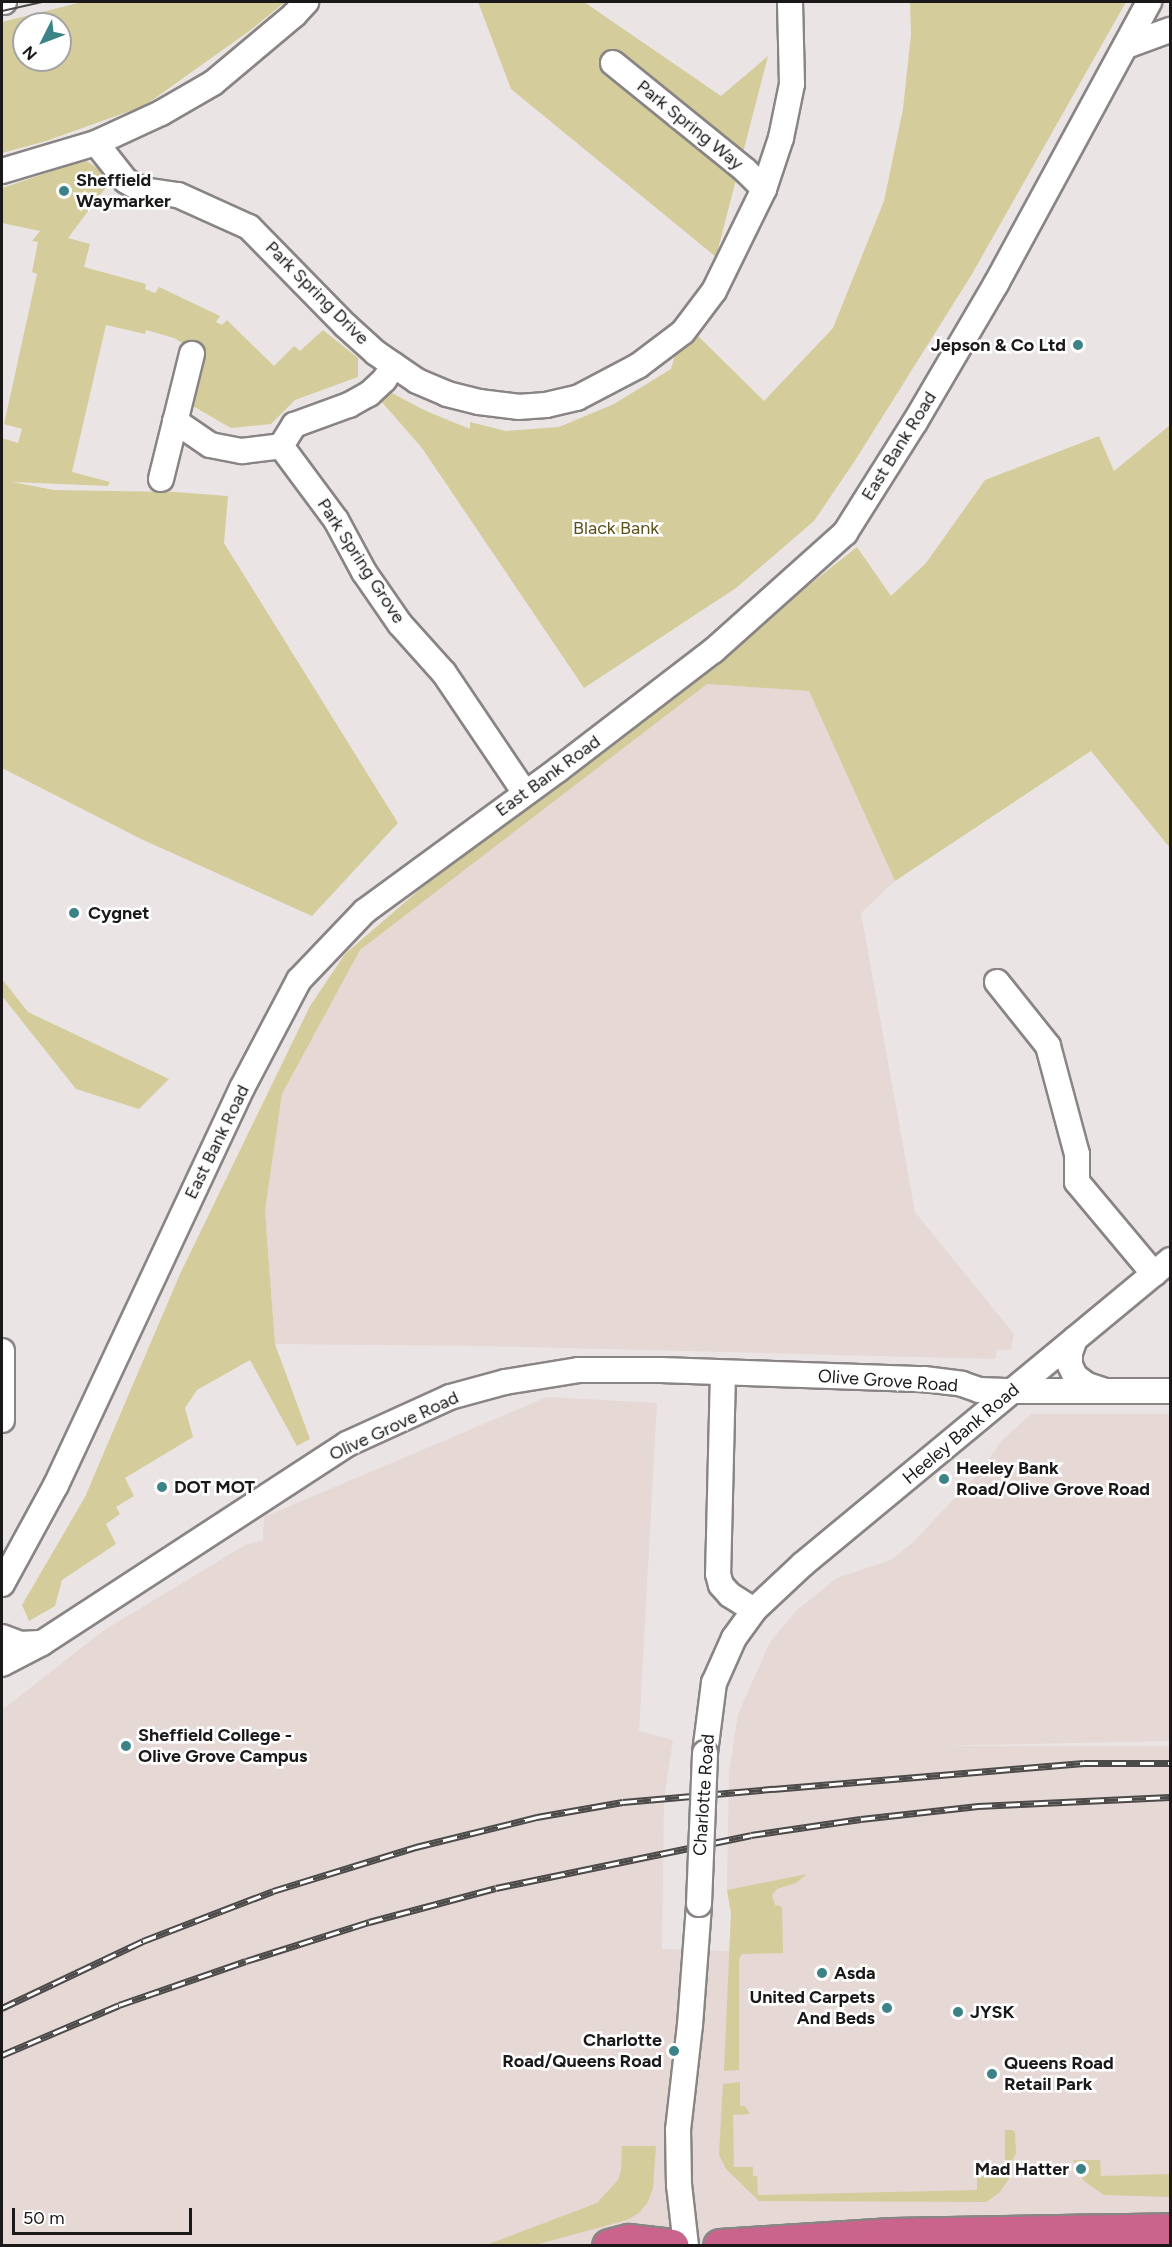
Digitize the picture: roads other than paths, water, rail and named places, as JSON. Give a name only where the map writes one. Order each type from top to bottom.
[{"type":"highway","points":[[720,2246],[892,2235],[1170,2230]]},
{"type":"highway","points":[[609,2246],[628,2241],[672,2246]]},
{"type":"street","points":[[2,171],[96,143],[161,113],[213,83],[294,15],[306,2]]},
{"type":"street","name":"Park Spring Drive","points":[[96,143],[126,182],[142,190],[178,195],[217,210],[249,227],[270,245],[345,324],[417,381],[447,394],[479,402],[518,407],[577,398],[612,382],[683,332],[714,291],[764,189],[781,138],[792,84],[790,2]]},
{"type":"street","name":"East Bank Road","points":[[3,1578],[56,1485],[242,1088],[299,980],[365,911],[713,651],[845,533],[915,422],[990,294],[1149,2]]},
{"type":"street","points":[[1126,45],[1170,30]]},
{"type":"street","name":"Park Spring Way","points":[[613,63],[745,170],[764,189]]},
{"type":"street","points":[[161,479],[192,354]]},
{"type":"street","points":[[175,421],[210,445],[242,451],[281,446],[294,425],[349,405],[369,394],[384,380],[394,365]]},
{"type":"street","name":"Park Spring Grove","points":[[281,446],[336,520],[364,572],[388,606],[444,673],[525,793]]},
{"type":"street","points":[[997,982],[1048,1046],[1077,1154],[1077,1182],[1162,1267]]},
{"type":"street","name":"Heeley Bank Road","points":[[754,1610],[803,1564],[1162,1267]]},
{"type":"street","name":"Olive Grove Road","points":[[1075,1339],[1070,1353],[1070,1365],[1076,1376],[1087,1385],[1104,1391]]},
{"type":"street","points":[[2,1351],[2,1420]]},
{"type":"street","name":"Olive Grove Road","points":[[2,1664],[42,1643],[347,1444],[450,1397],[505,1382],[578,1370],[924,1379],[962,1384],[979,1390],[1170,1392]]},
{"type":"street","points":[[723,1373],[718,1574],[722,1585],[730,1594],[754,1610]]},
{"type":"street","name":"Charlotte Road","points":[[686,2246],[679,2185],[678,2130],[690,2025],[699,1904],[705,1753],[714,1683],[734,1638],[754,1610]]},
{"type":"street","points":[[2,1637],[20,1644],[42,1643]]},
{"type":"tram line","points":[[2,11],[42,2]]},
{"type":"railway","points":[[2,2008],[143,1941],[273,1891],[416,1847],[537,1817],[623,1802],[773,1789],[1084,1763],[1170,1763]]},
{"type":"railway","points":[[2,2055],[119,2005],[246,1961],[369,1922],[496,1888],[751,1835],[861,1819],[978,1806],[1170,1797]]},
{"type":"place","name":"Sheffield Waymarker","points":[[64,191]]},
{"type":"place","name":"Jepson & Co Ltd","points":[[1078,345]]},
{"type":"place","name":"Cygnet","points":[[74,913]]},
{"type":"place","name":"Heeley Bank Road/Olive Grove Road","points":[[944,1479]]},
{"type":"place","name":"DOT MOT","points":[[162,1487]]},
{"type":"place","name":"Sheffield College - Olive Grove Campus","points":[[126,1746]]},
{"type":"place","name":"Asda","points":[[822,1973]]},
{"type":"place","name":"United Carpets And Beds","points":[[887,2008]]},
{"type":"place","name":"JYSK","points":[[958,2012]]},
{"type":"place","name":"Charlotte Road/Queens Road","points":[[674,2051]]},
{"type":"place","name":"Queens Road Retail Park","points":[[992,2074]]},
{"type":"place","name":"Mad Hatter","points":[[1081,2169]]},
{"type":"park label","name":"Black Bank","points":[[616,528]]}]
